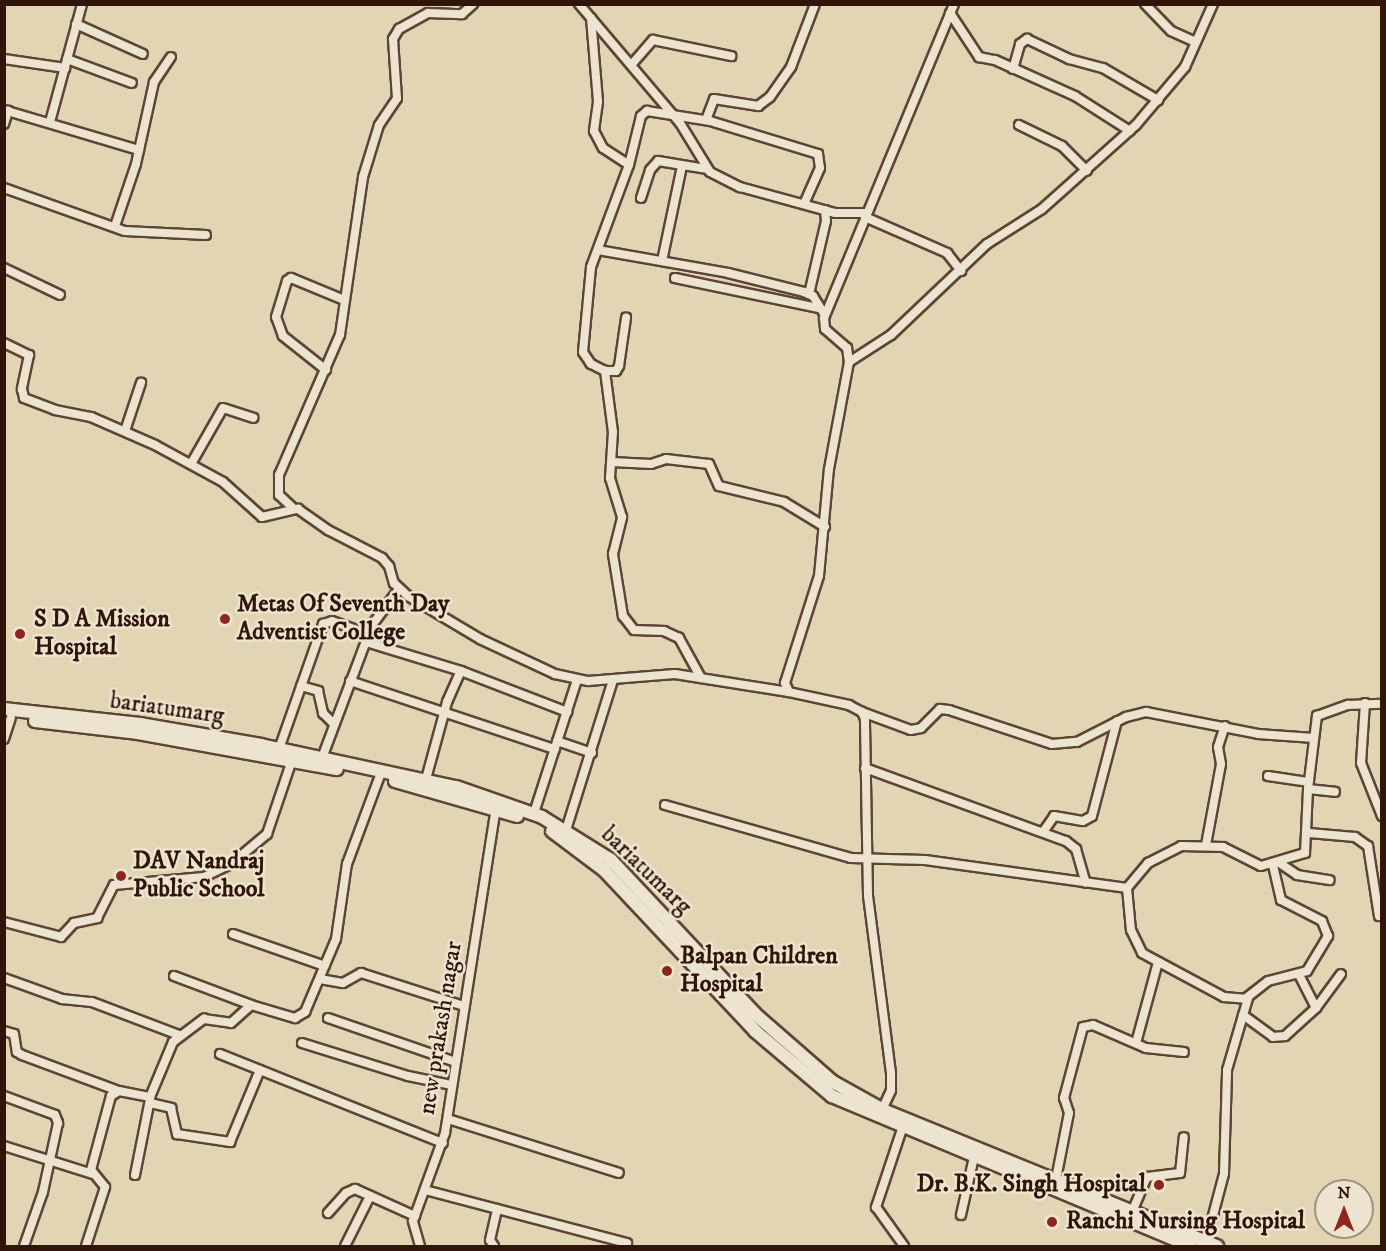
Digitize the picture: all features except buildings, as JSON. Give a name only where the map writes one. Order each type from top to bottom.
[{"type":"main road","name":"bariatumarg","points":[[7,715],[195,732],[322,758],[496,808],[555,832],[593,859],[785,1059],[832,1096],[1056,1179],[1212,1244]]},
{"type":"main road","name":"bariatumarg","points":[[7,715],[138,733],[291,760],[426,779],[534,813],[566,830],[611,860],[791,1048],[833,1082],[880,1114]]},
{"type":"main road","name":"bariatumarg","points":[[904,1123],[974,1157],[1191,1246]]},
{"type":"street","points":[[50,122],[82,4]]},
{"type":"street","points":[[473,4],[462,14],[428,13],[399,30],[393,39],[397,98],[379,125],[363,177],[340,335],[279,474],[279,495],[293,508],[377,554],[389,566],[399,589],[480,639],[578,680],[614,680],[664,673],[701,678],[789,692],[849,705],[911,730],[921,728],[940,709],[949,710],[1052,744],[1077,741],[1117,721],[1146,712],[1258,734],[1314,738]]},
{"type":"street","points":[[579,4],[672,112],[707,169]]},
{"type":"street","points":[[705,120],[714,99],[758,106],[770,97],[805,37],[815,4]]},
{"type":"street","points":[[1145,4],[1171,31],[1196,42]]},
{"type":"street","points":[[849,362],[891,335],[987,244],[1042,209],[1130,131],[1185,67],[1213,4]]},
{"type":"street","points":[[951,7],[979,57],[1014,69],[1076,96],[1130,131]]},
{"type":"street","points":[[822,311],[866,215],[951,7]]},
{"type":"street","points":[[591,18],[598,102],[595,136],[611,154],[629,165]]},
{"type":"street","points":[[76,24],[143,54]]},
{"type":"street","points":[[1014,69],[1020,44],[1027,39],[1069,59],[1102,68],[1158,100]]},
{"type":"street","points":[[632,64],[653,40],[731,56]]},
{"type":"street","points":[[115,226],[139,150],[154,82],[171,57]]},
{"type":"street","points":[[4,58],[66,64],[132,83]]},
{"type":"street","points":[[4,124],[6,110],[139,150]]},
{"type":"street","points":[[626,318],[619,366],[616,371],[605,372],[591,364],[582,346],[590,277],[629,165],[643,113],[672,112],[818,154],[820,168],[804,204]]},
{"type":"street","points":[[1019,125],[1062,146],[1087,171]]},
{"type":"street","points":[[641,198],[656,163],[707,169],[740,187],[852,216],[866,215],[947,253],[961,271]]},
{"type":"street","points":[[662,261],[682,166]]},
{"type":"street","points":[[4,188],[144,234],[206,235]]},
{"type":"street","points":[[809,294],[826,221],[825,210]]},
{"type":"street","points":[[598,250],[662,261],[809,294],[822,311],[825,329],[843,342],[849,362],[829,470],[825,527],[813,603],[786,677],[789,692]]},
{"type":"street","points":[[4,268],[60,295]]},
{"type":"street","points":[[326,370],[283,336],[276,317],[286,281],[291,278],[344,300]]},
{"type":"street","points":[[675,278],[822,311]]},
{"type":"street","points":[[4,343],[29,355],[22,389],[24,398],[55,410],[91,417],[191,464],[231,489],[262,517],[273,517],[293,508]]},
{"type":"street","points":[[605,372],[613,432],[611,485],[622,517],[613,554],[626,622],[634,630],[664,631],[679,638],[701,678]]},
{"type":"street","points":[[125,431],[141,383]]},
{"type":"street","points":[[191,464],[223,408],[253,418]]},
{"type":"street","points":[[612,462],[651,464],[666,459],[709,464],[719,486],[784,502],[825,527]]},
{"type":"street","points":[[322,758],[376,617],[399,589]]},
{"type":"street","points":[[279,749],[323,624],[332,621],[367,638],[567,712]]},
{"type":"street","points":[[426,779],[444,711],[461,671]]},
{"type":"street","points":[[534,813],[578,680]]},
{"type":"street","points":[[566,830],[614,680]]},
{"type":"street","points":[[351,681],[556,746],[592,753]]},
{"type":"street","points":[[301,686],[318,690],[323,713],[334,724]]},
{"type":"street","points":[[1365,703],[1361,764],[1382,816]]},
{"type":"street","points":[[1248,998],[1224,997],[1142,953],[1133,939],[1127,888],[1148,863],[1171,849],[1206,845],[1223,847],[1261,866],[1305,853],[1309,833],[1308,786],[1314,738],[1320,713],[1365,703],[1382,704]]},
{"type":"street","points":[[862,712],[866,725],[868,903],[891,1073],[891,1090],[880,1114]]},
{"type":"street","points":[[4,739],[7,715]]},
{"type":"street","points":[[1043,832],[1054,816],[1083,821],[1092,816],[1117,721]]},
{"type":"street","points":[[1206,845],[1221,764],[1218,747],[1225,726]]},
{"type":"street","points":[[4,922],[61,937],[74,923],[97,918],[114,885],[195,879],[231,864],[267,834],[291,760]]},
{"type":"street","points":[[866,768],[1043,832],[1076,849],[1086,883]]},
{"type":"street","points":[[174,976],[250,1005],[299,1018],[320,979],[339,929],[347,864],[381,774]]},
{"type":"street","points":[[1268,776],[1335,792]]},
{"type":"street","points":[[665,805],[851,858],[925,860],[1127,888]]},
{"type":"street","name":"new prakash nagar","points":[[414,1216],[443,1143],[448,1119],[496,808]]},
{"type":"street","points":[[1309,833],[1362,841],[1371,854],[1379,894],[1379,916]]},
{"type":"street","points":[[1276,863],[1297,875],[1330,880]]},
{"type":"street","points":[[1212,1244],[1222,1188],[1226,1079],[1248,998],[1268,981],[1299,975],[1313,964],[1328,931],[1322,921],[1281,900],[1276,863]]},
{"type":"street","points":[[233,934],[325,966]]},
{"type":"street","points":[[1136,1043],[1158,962]]},
{"type":"street","points":[[320,979],[343,983],[361,972],[464,1006]]},
{"type":"street","points":[[1243,1015],[1277,1039],[1316,1008],[1341,974]]},
{"type":"street","points":[[1299,975],[1316,1008]]},
{"type":"street","points":[[4,978],[62,999],[92,1002],[179,1035]]},
{"type":"street","points":[[135,1175],[150,1100],[179,1035],[204,1019],[231,1023],[250,1005]]},
{"type":"street","points":[[328,1018],[456,1062]]},
{"type":"street","points":[[1056,1179],[1069,1113],[1064,1098],[1083,1028],[1093,1026],[1136,1043],[1184,1052]]},
{"type":"street","points":[[4,1030],[14,1034],[17,1052],[22,1055],[171,1108],[177,1134],[230,1142],[260,1070]]},
{"type":"street","points":[[302,1043],[408,1077],[453,1085]]},
{"type":"street","points":[[220,1054],[443,1143]]},
{"type":"street","points":[[93,1174],[92,1166],[109,1101],[119,1091]]},
{"type":"street","points":[[4,1096],[57,1118],[50,1161],[24,1246]]},
{"type":"street","points":[[448,1119],[619,1173]]},
{"type":"street","points":[[904,1123],[876,1207],[904,1246]]},
{"type":"street","points":[[1132,1212],[1147,1177],[1180,1173],[1184,1137]]},
{"type":"street","points":[[4,1146],[93,1174],[103,1180],[105,1187],[86,1246]]},
{"type":"street","points":[[961,1215],[974,1157]]},
{"type":"street","points":[[328,1213],[349,1190],[370,1197],[414,1216],[412,1229],[420,1246]]},
{"type":"street","points":[[425,1190],[627,1243]]},
{"type":"street","points":[[345,1246],[370,1197]]},
{"type":"street","points":[[494,1246],[490,1240],[497,1209]]},
{"type":"place","name":"Metas Of Seventh Day Adventist College","points":[[225,619]]},
{"type":"place","name":"S D A Mission Hospital","points":[[20,634]]},
{"type":"place","name":"DAV Nandraj Public School","points":[[121,876]]},
{"type":"place","name":"Balpan Children Hospital","points":[[667,971]]},
{"type":"place","name":"Dr. B.K. Singh Hospital","points":[[1159,1185]]},
{"type":"place","name":"Ranchi Nursing Hospital","points":[[1052,1222]]}]
